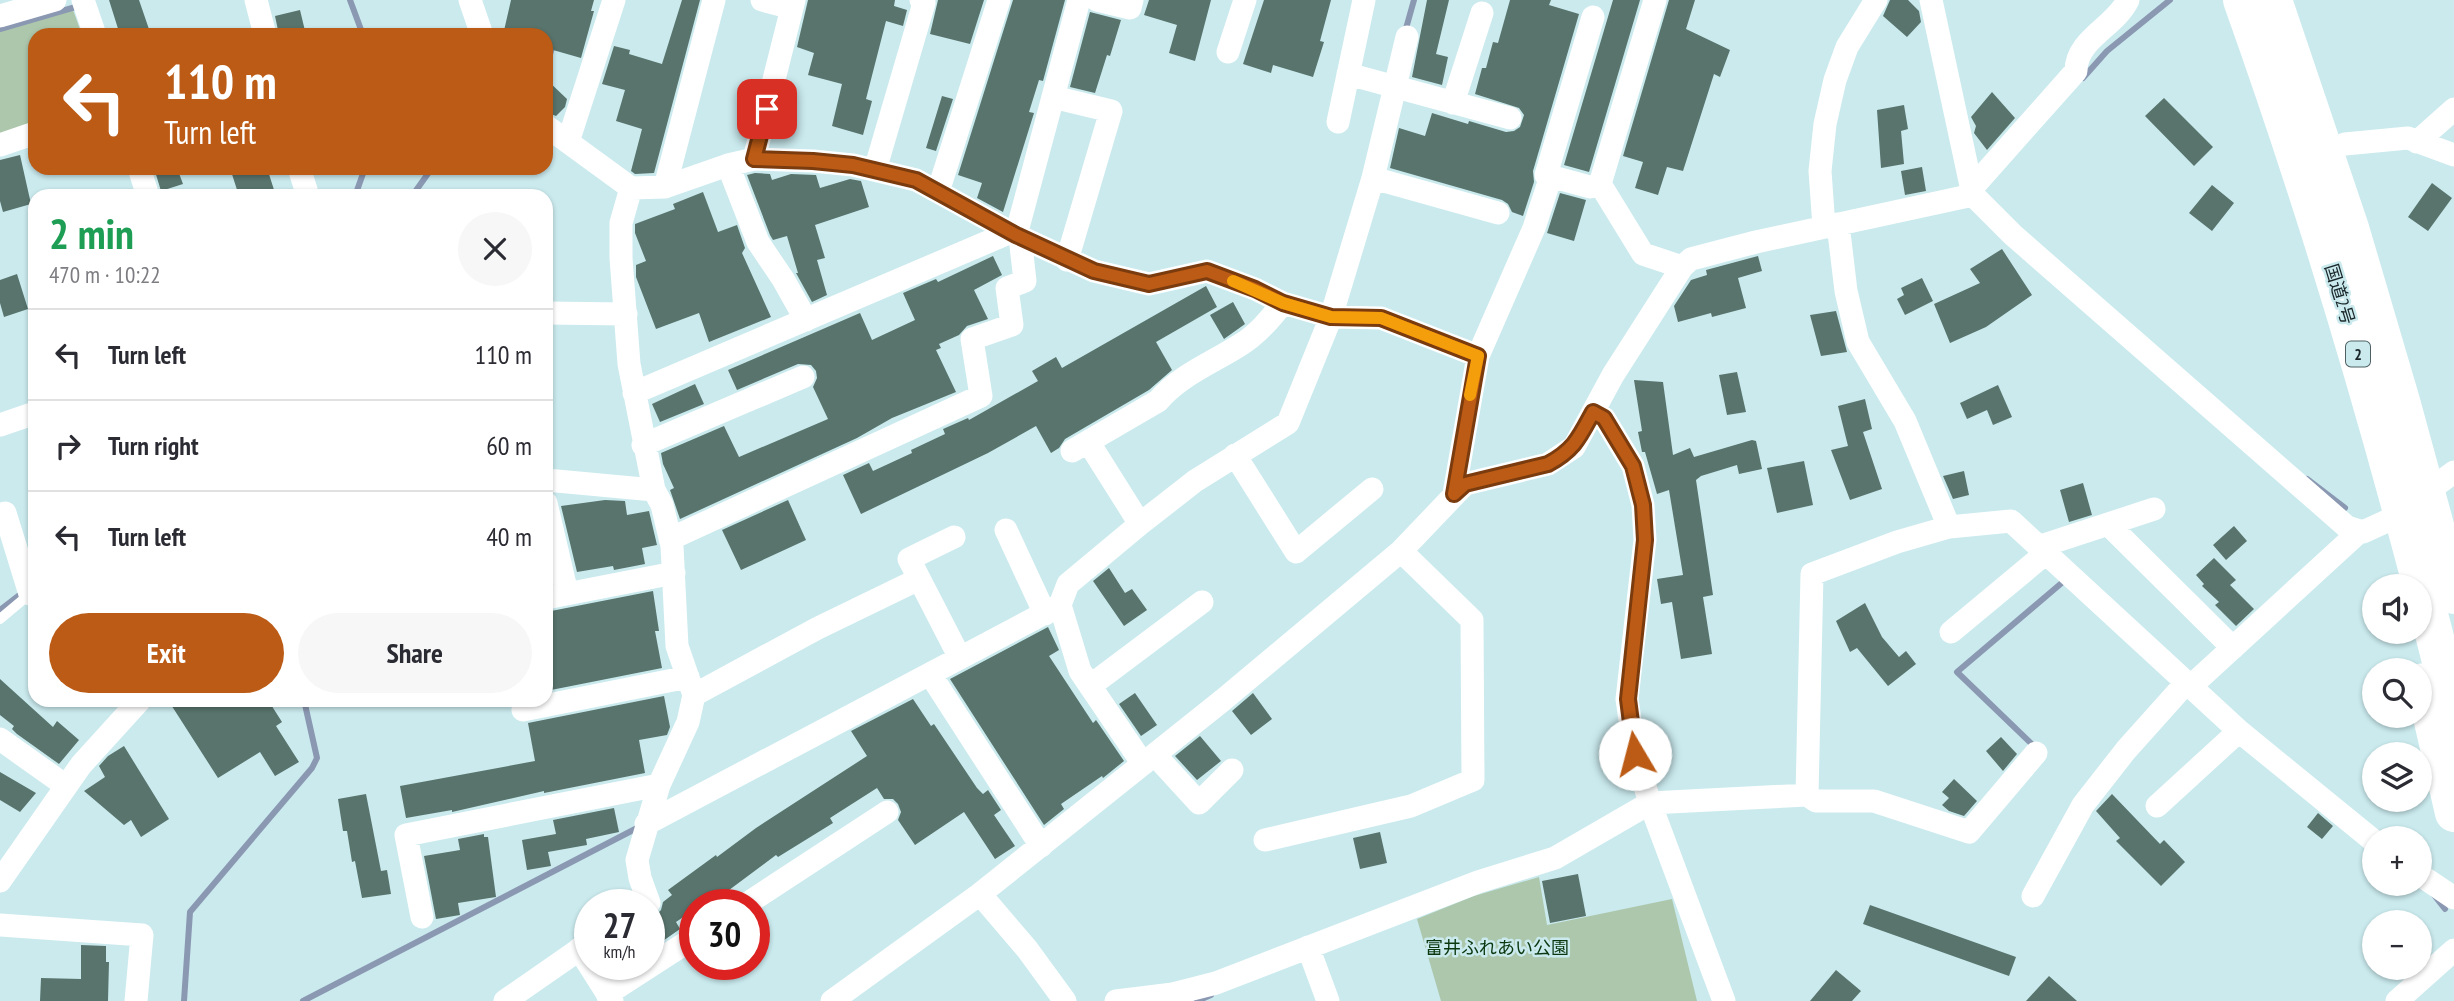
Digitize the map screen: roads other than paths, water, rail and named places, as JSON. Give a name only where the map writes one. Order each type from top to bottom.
[{"type":"highway","points":[[2225,0],[2256,85],[2346,369],[2373,527],[2396,574]]},
{"type":"highway","name":"国道2号","points":[[2242,0],[2323,236],[2367,383],[2413,548],[2454,714]]},
{"type":"highway","name":"国道2号","points":[[2273,0],[2350,228],[2454,595]]},
{"type":"highway","points":[[2295,0],[2345,144],[2450,478],[2454,529]]},
{"type":"highway","points":[[2416,644],[2454,813]]},
{"type":"street","points":[[0,16],[55,0]]},
{"type":"street","points":[[256,0],[263,28]]},
{"type":"street","points":[[470,0],[480,28]]},
{"type":"street","points":[[568,142],[614,0]]},
{"type":"street","points":[[665,187],[714,0]]},
{"type":"street","points":[[754,159],[793,4],[762,0]]},
{"type":"street","points":[[875,170],[924,3],[921,0]]},
{"type":"street","points":[[937,192],[999,0]]},
{"type":"street","points":[[670,539],[981,396],[972,339],[1012,325],[1007,288],[1025,281],[1016,235],[1079,0]]},
{"type":"street","points":[[1097,0],[1129,8],[1132,0]]},
{"type":"street","points":[[1228,52],[1245,0]]},
{"type":"street","points":[[1338,122],[1364,0]]},
{"type":"street","points":[[1655,0],[1600,184],[1643,254],[1682,267]]},
{"type":"street","points":[[1876,0],[1847,47],[1825,124],[1820,172],[1858,342],[1905,421],[1949,527]]},
{"type":"street","points":[[1931,0],[1973,192],[2012,235],[2347,527],[2373,527]]},
{"type":"street","points":[[832,1001],[984,898],[1041,846],[1156,761],[1356,591],[1405,555],[1465,484],[1548,464],[1574,447],[1598,414],[1682,267],[1691,260],[1973,192],[2076,71],[2076,58],[2094,36],[2129,2]]},
{"type":"street","points":[[84,4],[93,28]]},
{"type":"street","points":[[1453,103],[1482,13]]},
{"type":"street","points":[[1593,17],[1546,175],[1590,187],[1600,184]]},
{"type":"street","points":[[646,824],[1053,610],[1068,584],[1140,524],[1195,481],[1288,423],[1331,317],[1373,178],[1393,86],[1407,37]]},
{"type":"street","points":[[1348,74],[1510,118]]},
{"type":"street","points":[[1053,97],[1111,111],[1067,260]]},
{"type":"street","points":[[2417,142],[2454,109]]},
{"type":"street","points":[[553,131],[631,188],[665,187],[754,159],[813,161],[875,170],[916,180],[1016,235],[1094,271],[1149,284],[1207,271],[1283,303],[1331,317],[1381,318],[1478,356]]},
{"type":"street","points":[[0,145],[28,135]]},
{"type":"street","points":[[2345,144],[2407,138],[2454,155]]},
{"type":"street","points":[[728,165],[758,242],[806,320]]},
{"type":"street","points":[[1454,494],[1478,356],[1534,228],[1553,177]]},
{"type":"street","points":[[1373,178],[1498,213]]},
{"type":"street","points":[[631,188],[621,223],[629,364],[643,445],[654,491],[662,505],[670,539],[677,646],[691,686],[688,722],[659,785],[637,860],[644,889]]},
{"type":"street","points":[[634,393],[1016,235]]},
{"type":"street","points":[[1140,524],[1080,447],[1158,401],[1166,391],[1195,370],[1242,344],[1268,322],[1283,303]]},
{"type":"street","points":[[553,313],[626,314]]},
{"type":"street","points":[[643,445],[803,377]]},
{"type":"street","points":[[1598,414],[1633,466],[1643,505],[1645,540],[1628,699],[1635,754],[1652,810],[1724,1001]]},
{"type":"street","points":[[0,425],[28,415]]},
{"type":"street","points":[[1236,455],[1296,552],[1372,489]]},
{"type":"street","points":[[2033,896],[2083,806],[2126,750],[2188,685],[2373,527],[2450,478]]},
{"type":"street","points":[[553,481],[654,491]]},
{"type":"street","points":[[2,508],[28,578]]},
{"type":"street","points":[[1951,632],[2042,550],[2154,509]]},
{"type":"street","points":[[1807,795],[1812,574],[1898,542],[1949,527],[2011,521],[2239,731],[2362,831]]},
{"type":"street","points":[[2108,524],[2233,648]]},
{"type":"street","points":[[1006,530],[1053,610],[1080,671],[1156,761],[1199,803],[1232,770]]},
{"type":"street","points":[[954,537],[909,559],[960,658]]},
{"type":"street","points":[[1265,840],[1410,806],[1473,780],[1472,620],[1405,555]]},
{"type":"street","points":[[553,562],[557,596],[674,573]]},
{"type":"street","points":[[553,706],[691,686],[919,579]]},
{"type":"street","points":[[1090,686],[1202,602]]},
{"type":"street","points":[[930,674],[1041,846]]},
{"type":"street","points":[[0,881],[80,765],[134,707]]},
{"type":"street","points":[[523,710],[544,707]]},
{"type":"street","points":[[2157,806],[2239,731]]},
{"type":"street","points":[[0,739],[66,786]]},
{"type":"street","points":[[1119,1001],[1183,996],[1311,954],[1478,882],[1555,858],[1652,810],[1807,795],[1816,801],[1874,801],[1969,832],[2036,753]]},
{"type":"street","points":[[422,917],[406,835],[659,785]]},
{"type":"street","points":[[769,889],[887,812]]},
{"type":"street","points":[[2432,883],[2454,898]]},
{"type":"street","points":[[984,898],[1027,949],[1065,1001]]},
{"type":"street","points":[[0,925],[142,935],[136,1001]]},
{"type":"street","points":[[2397,1001],[2454,950]]},
{"type":"street","points":[[505,1001],[574,953]]},
{"type":"street","points":[[1311,954],[1328,1001]]},
{"type":"street","points":[[601,980],[610,998],[628,980]]},
{"type":"lane","points":[[0,619],[28,595]]},
{"type":"waterway","points":[[350,0],[360,28]]},
{"type":"waterway","points":[[1405,32],[1414,0]]},
{"type":"waterway","points":[[2083,78],[2107,51],[2170,0]]},
{"type":"waterway","points":[[0,29],[79,6]]},
{"type":"waterway","points":[[358,189],[362,175]]},
{"type":"waterway","points":[[417,189],[427,175]]},
{"type":"waterway","points":[[2307,479],[2345,508]]},
{"type":"waterway","points":[[2034,748],[1957,672],[2064,581]]},
{"type":"waterway","points":[[0,610],[18,596]]},
{"type":"waterway","points":[[184,1001],[190,912],[312,768],[317,758],[306,707]]},
{"type":"waterway","points":[[303,1001],[639,827]]},
{"type":"waterway","points":[[2434,895],[2445,909]]},
{"type":"waterway","points":[[1197,1001],[1211,995]]},
{"type":"park label","name":"富井ふれあい公園","points":[[1497,947]]}]
